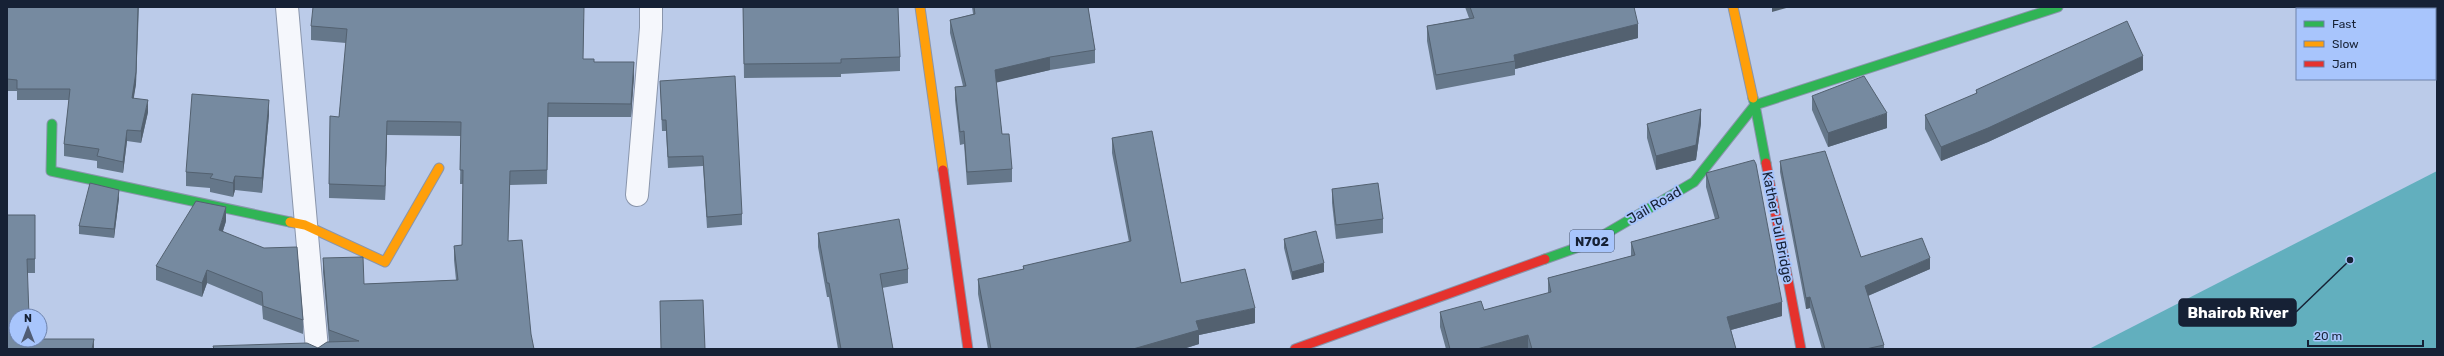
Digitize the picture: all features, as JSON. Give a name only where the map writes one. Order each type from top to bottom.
[{"type":"main road","points":[[920,7],[968,349]]},
{"type":"main road","points":[[1733,7],[1755,105],[2058,7]]},
{"type":"main road","name":"Jail Road","points":[[1295,349],[1590,243],[1694,182],[1755,105]]},
{"type":"main road","name":"Kather Pul Bridge","points":[[1755,105],[1801,349]]},
{"type":"main road","points":[[52,124],[51,171],[305,225],[385,262],[439,168]]},
{"type":"street","points":[[287,7],[317,349]]},
{"type":"street","points":[[637,195],[651,7]]},
{"type":"shaded area","points":[[2437,171],[2437,349],[2089,349]]},
{"type":"building","points":[[7,7],[138,7],[136,72],[132,98],[148,100],[141,131],[127,130],[123,162],[97,156],[99,149],[64,144],[70,89],[17,89],[17,80],[7,79]]},
{"type":"building","points":[[313,7],[584,7],[583,59],[594,59],[594,62],[634,62],[631,104],[548,103],[547,170],[510,171],[508,241],[522,240],[531,334],[534,349],[214,349],[213,346],[307,343],[318,348],[327,342],[359,341],[329,330],[323,258],[363,257],[364,284],[458,280],[454,246],[462,245],[463,170],[460,170],[461,122],[387,121],[385,186],[329,184],[330,116],[339,117],[347,29],[311,26]]},
{"type":"building","points":[[743,7],[898,7],[900,57],[841,59],[841,63],[744,64]]},
{"type":"building","points":[[974,7],[1088,7],[1095,50],[1050,57],[995,70],[1002,134],[1009,134],[1012,169],[967,172],[964,131],[960,132],[955,87],[966,86],[950,20],[975,14]]},
{"type":"building","points":[[1470,7],[1634,7],[1638,24],[1514,55],[1515,61],[1436,75],[1427,26],[1474,18]]},
{"type":"building","points":[[2127,21],[2143,56],[1988,128],[1941,147],[1925,115],[1977,93],[1976,90]]},
{"type":"building","points":[[735,76],[742,214],[707,217],[703,156],[668,157],[666,120],[662,120],[660,81]]},
{"type":"building","points":[[1864,76],[1887,113],[1828,133],[1812,96]]},
{"type":"building","points":[[192,94],[269,100],[262,178],[235,176],[233,183],[210,178],[213,174],[186,172]]},
{"type":"building","points":[[1701,109],[1696,145],[1656,156],[1647,124]]},
{"type":"building","points":[[1152,131],[1181,283],[1245,269],[1255,308],[1196,321],[1199,330],[1133,349],[991,349],[978,279],[1024,269],[1023,266],[1131,241],[1112,138]]},
{"type":"building","points":[[1825,151],[1861,257],[1922,238],[1930,258],[1865,286],[1884,345],[1866,349],[1825,349],[1810,297],[1806,298],[1780,161]]},
{"type":"building","points":[[1754,160],[1782,302],[1727,317],[1736,349],[1532,349],[1528,335],[1477,349],[1450,349],[1440,312],[1481,301],[1484,310],[1551,292],[1548,278],[1635,255],[1631,242],[1719,218],[1706,173]]},
{"type":"building","points":[[90,183],[119,190],[114,229],[79,226]]},
{"type":"building","points":[[1378,183],[1383,219],[1336,225],[1332,189]]},
{"type":"building","points":[[196,201],[226,207],[219,230],[264,248],[297,247],[303,320],[263,306],[262,292],[207,270],[202,283],[156,266]]},
{"type":"building","points":[[7,215],[35,215],[35,259],[27,259],[29,308],[8,308],[8,348],[48,348],[48,339],[94,339],[92,349],[7,349]]},
{"type":"building","points":[[899,219],[908,269],[880,274],[893,349],[841,349],[818,233]]},
{"type":"building","points":[[1316,231],[1324,263],[1292,272],[1284,239]]},
{"type":"building","points":[[703,300],[705,349],[661,349],[660,301]]},
{"type":"traffic: fast","points":[[1766,163],[1755,105],[2058,7]]},
{"type":"traffic: fast","points":[[1545,259],[1590,243],[1694,182],[1755,105],[1753,98]]},
{"type":"traffic: fast","points":[[52,124],[51,171],[290,222]]},
{"type":"traffic: slow","points":[[920,7],[943,170]]},
{"type":"traffic: slow","points":[[1733,7],[1753,98]]},
{"type":"traffic: slow","points":[[290,222],[305,225],[385,262],[439,168]]},
{"type":"traffic: jam","points":[[1766,163],[1801,349]]},
{"type":"traffic: jam","points":[[943,170],[968,349]]},
{"type":"traffic: jam","points":[[1295,349],[1545,259]]},
{"type":"place","name":"Bhairob River","points":[[2350,260]]}]
